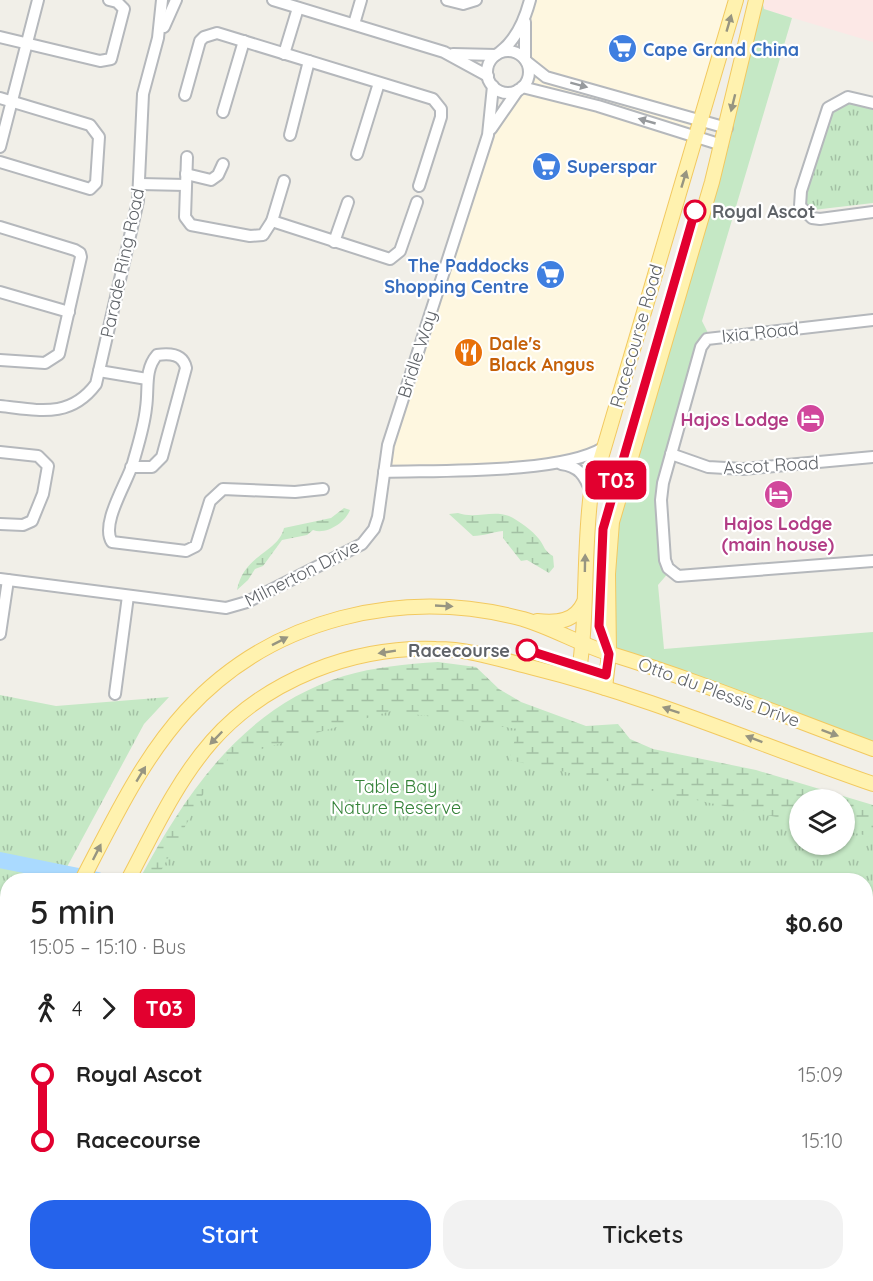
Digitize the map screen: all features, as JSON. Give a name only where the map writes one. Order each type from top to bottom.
[{"type":"main road","name":"Racecourse Road","points":[[578,679],[584,643],[586,540],[591,492],[736,0]]},
{"type":"main road","name":"Racecourse Road","points":[[605,687],[609,654],[608,574],[612,522],[727,128],[756,0]]},
{"type":"main road","points":[[526,620],[545,622],[569,619],[577,615],[585,600]]},
{"type":"main road","name":"Otto du Plessis Drive","points":[[86,873],[111,824],[156,750],[185,712],[236,666],[302,630],[339,617],[386,608],[434,605],[474,608],[526,620],[609,654],[873,748]]},
{"type":"main road","name":"Otto du Plessis Drive","points":[[132,873],[188,772],[212,741],[240,714],[275,689],[313,670],[392,651],[435,648],[463,651],[578,679],[727,728],[873,784]]},
{"type":"street","points":[[0,147],[38,0]]},
{"type":"street","points":[[0,37],[100,61],[111,59],[124,9],[117,2],[109,0]]},
{"type":"street","name":"Parade Ring Road","points":[[0,406],[46,411],[71,407],[88,394],[96,384],[134,222],[140,184],[143,94],[158,38],[162,0]]},
{"type":"street","name":"Parade Ring Road","points":[[158,38],[176,0]]},
{"type":"street","points":[[273,0],[444,52],[470,56],[514,51],[546,77],[727,128]]},
{"type":"street","points":[[354,24],[361,0]]},
{"type":"street","points":[[447,0],[463,4],[476,0]]},
{"type":"street","points":[[520,89],[529,75],[526,61],[526,16],[530,0]]},
{"type":"street","points":[[284,54],[298,8]]},
{"type":"street","points":[[490,81],[489,64],[511,42],[526,16]]},
{"type":"street","points":[[184,95],[204,37],[217,33],[433,99],[441,109],[419,186]]},
{"type":"street","points":[[223,112],[244,41]]},
{"type":"street","points":[[444,52],[505,92],[520,89],[543,90],[722,145]]},
{"type":"street","points":[[290,135],[309,62]]},
{"type":"street","name":"Bridle Way","points":[[488,135],[490,81]]},
{"type":"street","points":[[357,154],[379,83]]},
{"type":"street","name":"Bridle Way","points":[[384,472],[388,445],[488,135],[501,111],[520,89]]},
{"type":"street","points":[[873,103],[848,97],[828,108],[801,191],[800,206],[812,218],[873,212]]},
{"type":"street","points":[[0,98],[94,127],[99,137],[96,183],[90,189],[80,188],[0,162]]},
{"type":"street","points":[[187,157],[185,217],[191,225],[257,237],[268,231],[284,181]]},
{"type":"street","points":[[140,184],[211,180],[218,175],[223,164]]},
{"type":"street","points":[[334,242],[348,202]]},
{"type":"street","points":[[272,221],[383,258],[395,257],[400,251],[417,202]]},
{"type":"street","points":[[0,227],[80,253],[81,265],[59,354],[45,363],[0,360]]},
{"type":"street","points":[[0,292],[69,312]]},
{"type":"street","name":"Ixia Road","points":[[873,320],[707,339],[701,347],[671,454],[661,500],[665,560],[670,571],[678,576],[873,561]]},
{"type":"street","points":[[131,467],[152,466],[162,457],[186,368],[184,361],[173,355],[158,355],[152,361],[147,379],[146,410],[131,467],[110,523],[109,538],[116,545],[176,552],[192,549],[210,501],[214,494],[223,489],[295,492],[323,489]]},
{"type":"street","points":[[99,371],[147,379]]},
{"type":"street","points":[[384,472],[552,464],[582,458],[603,448]]},
{"type":"street","points":[[0,452],[38,456],[48,466],[43,494],[32,521],[23,525],[0,524]]},
{"type":"street","name":"Ascot Road","points":[[671,454],[708,467],[743,469],[873,457]]},
{"type":"street","points":[[552,464],[576,468],[582,473],[591,492]]},
{"type":"street","name":"Milnerton Drive","points":[[4,579],[217,607],[248,602],[362,544],[374,529],[378,517],[384,472]]},
{"type":"street","points":[[0,634],[4,579]]},
{"type":"street","points":[[115,694],[128,596]]},
{"type":"shaded area","name":"The Paddocks Shopping Centre","points":[[530,0],[736,0],[603,448],[582,458],[384,472],[488,135],[528,79],[529,71],[525,59]]},
{"type":"shaded area","points":[[765,0],[873,0],[873,42],[763,9]]},
{"type":"green space","points":[[762,0],[764,9],[792,18],[702,321],[710,337],[707,339],[663,483],[670,571],[658,585],[664,649],[873,632],[873,749],[609,654],[610,543]]},
{"type":"green space","points":[[846,101],[873,110],[873,203],[813,210],[805,202],[829,112]]},
{"type":"green space","points":[[344,508],[350,510],[348,515],[335,527],[324,531],[313,530],[307,535],[282,540],[263,566],[255,569],[248,580],[237,590],[246,569],[275,543],[284,528],[331,518]]},
{"type":"green space","points":[[449,514],[464,515],[503,514],[513,518],[539,539],[546,551],[553,556],[554,567],[549,573],[527,560],[521,561],[503,538],[503,531],[473,536]]},
{"type":"green space","name":"Table Bay Nature Reserve","points":[[438,662],[476,667],[499,689],[521,702],[586,726],[618,724],[630,739],[653,749],[756,770],[820,789],[789,789],[789,855],[855,855],[855,800],[873,805],[873,873],[143,873],[198,785],[247,731],[276,709],[308,690],[344,676],[378,668]]},
{"type":"green space","points":[[0,695],[56,706],[169,697],[144,724],[64,873],[0,873]]},
{"type":"green space","name":"Table Bay Nature Reserve","points":[[391,711],[518,729],[509,760],[789,820],[789,855],[855,855],[855,833],[873,837],[873,873],[160,873],[200,799],[228,759]]},
{"type":"waterway","points":[[0,860],[64,873]]},
{"type":"bus line","name":"T03","points":[[527,650],[580,669],[606,675],[609,654],[599,626],[603,529],[695,211]]},
{"type":"place","name":"Cape Grand China","points":[[622,49]]},
{"type":"place","name":"Superspar","points":[[546,166]]},
{"type":"place","name":"Royal Ascot","points":[[695,211]]},
{"type":"place","name":"The Paddocks Shopping Centre","points":[[550,275]]},
{"type":"place","name":"Dale's Black Angus","points":[[468,353]]},
{"type":"place","name":"Hajos Lodge","points":[[810,419]]},
{"type":"place","name":"Hajos Lodge (main house)","points":[[778,494]]},
{"type":"place","name":"Racecourse","points":[[527,650]]}]
